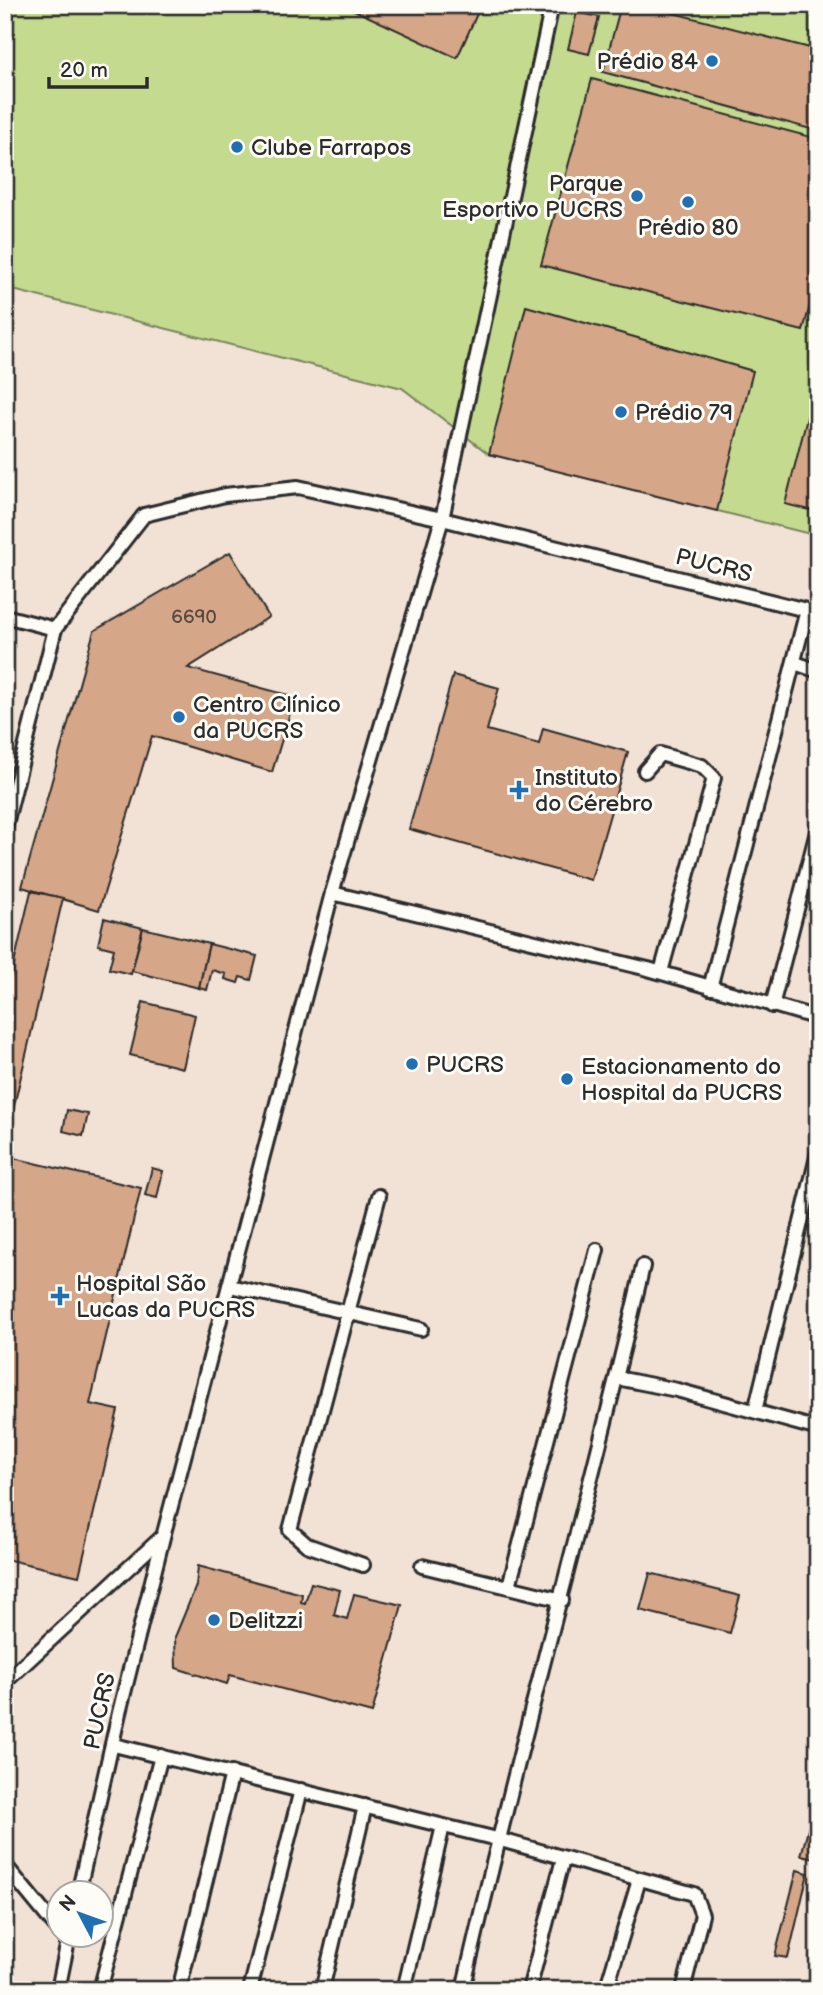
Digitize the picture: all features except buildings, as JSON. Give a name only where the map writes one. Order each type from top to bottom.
[{"type":"lane","points":[[5,828],[55,629],[144,515],[225,495],[298,487],[442,519],[552,5]]},
{"type":"lane","name":"PUCRS","points":[[81,1880],[114,1745],[118,1713],[332,892],[442,519],[813,612]]},
{"type":"lane","points":[[710,988],[795,663],[813,612]]},
{"type":"lane","points":[[5,617],[55,629]]},
{"type":"lane","points":[[795,663],[818,671]]},
{"type":"lane","points":[[645,771],[660,754],[702,766],[713,778],[661,972]]},
{"type":"lane","points":[[772,1006],[818,828]]},
{"type":"lane","points":[[332,892],[661,972],[818,1018]]},
{"type":"lane","points":[[755,1411],[818,1153]]},
{"type":"lane","points":[[363,1565],[307,1545],[290,1531],[379,1195]]},
{"type":"lane","points":[[509,1586],[597,1250]]},
{"type":"lane","points":[[463,1990],[498,1839],[562,1600],[643,1266]]},
{"type":"lane","points":[[230,1286],[421,1329]]},
{"type":"lane","points":[[617,1378],[815,1428],[818,1426]]},
{"type":"lane","points":[[5,1682],[163,1537]]},
{"type":"lane","points":[[422,1566],[562,1600]]},
{"type":"lane","points":[[114,1745],[498,1839],[694,1894],[702,1915],[683,1990]]},
{"type":"lane","points":[[100,1990],[161,1756]]},
{"type":"lane","points":[[179,1990],[232,1773]]},
{"type":"lane","points":[[250,1990],[301,1790]]},
{"type":"lane","points":[[322,1990],[365,1806]]},
{"type":"lane","points":[[404,1990],[443,1826]]},
{"type":"lane","points":[[529,1990],[563,1859]]},
{"type":"lane","points":[[5,1865],[46,1914]]},
{"type":"lane","points":[[606,1990],[639,1880]]},
{"type":"lane","points":[[58,1990],[63,1950]]},
{"type":"green space","points":[[5,5],[818,5],[818,536],[489,454],[402,388],[5,288]]},
{"type":"place","name":"Prédio 84","points":[[712,61]]},
{"type":"place","name":"Clube Farrapos","points":[[237,147]]},
{"type":"place","name":"Parque Esportivo PUCRS","points":[[637,196]]},
{"type":"place","name":"Prédio 80","points":[[688,202]]},
{"type":"place","name":"Prédio 79","points":[[621,412]]},
{"type":"place","name":"Centro Clínico da PUCRS","points":[[179,717]]},
{"type":"place","name":"Instituto do Cérebro","points":[[519,790]]},
{"type":"place","name":"PUCRS","points":[[412,1064]]},
{"type":"place","name":"Estacionamento do Hospital da PUCRS","points":[[567,1079]]},
{"type":"place","name":"Hospital São Lucas da PUCRS","points":[[60,1296]]},
{"type":"place","name":"Delitzzi","points":[[214,1620]]}]
